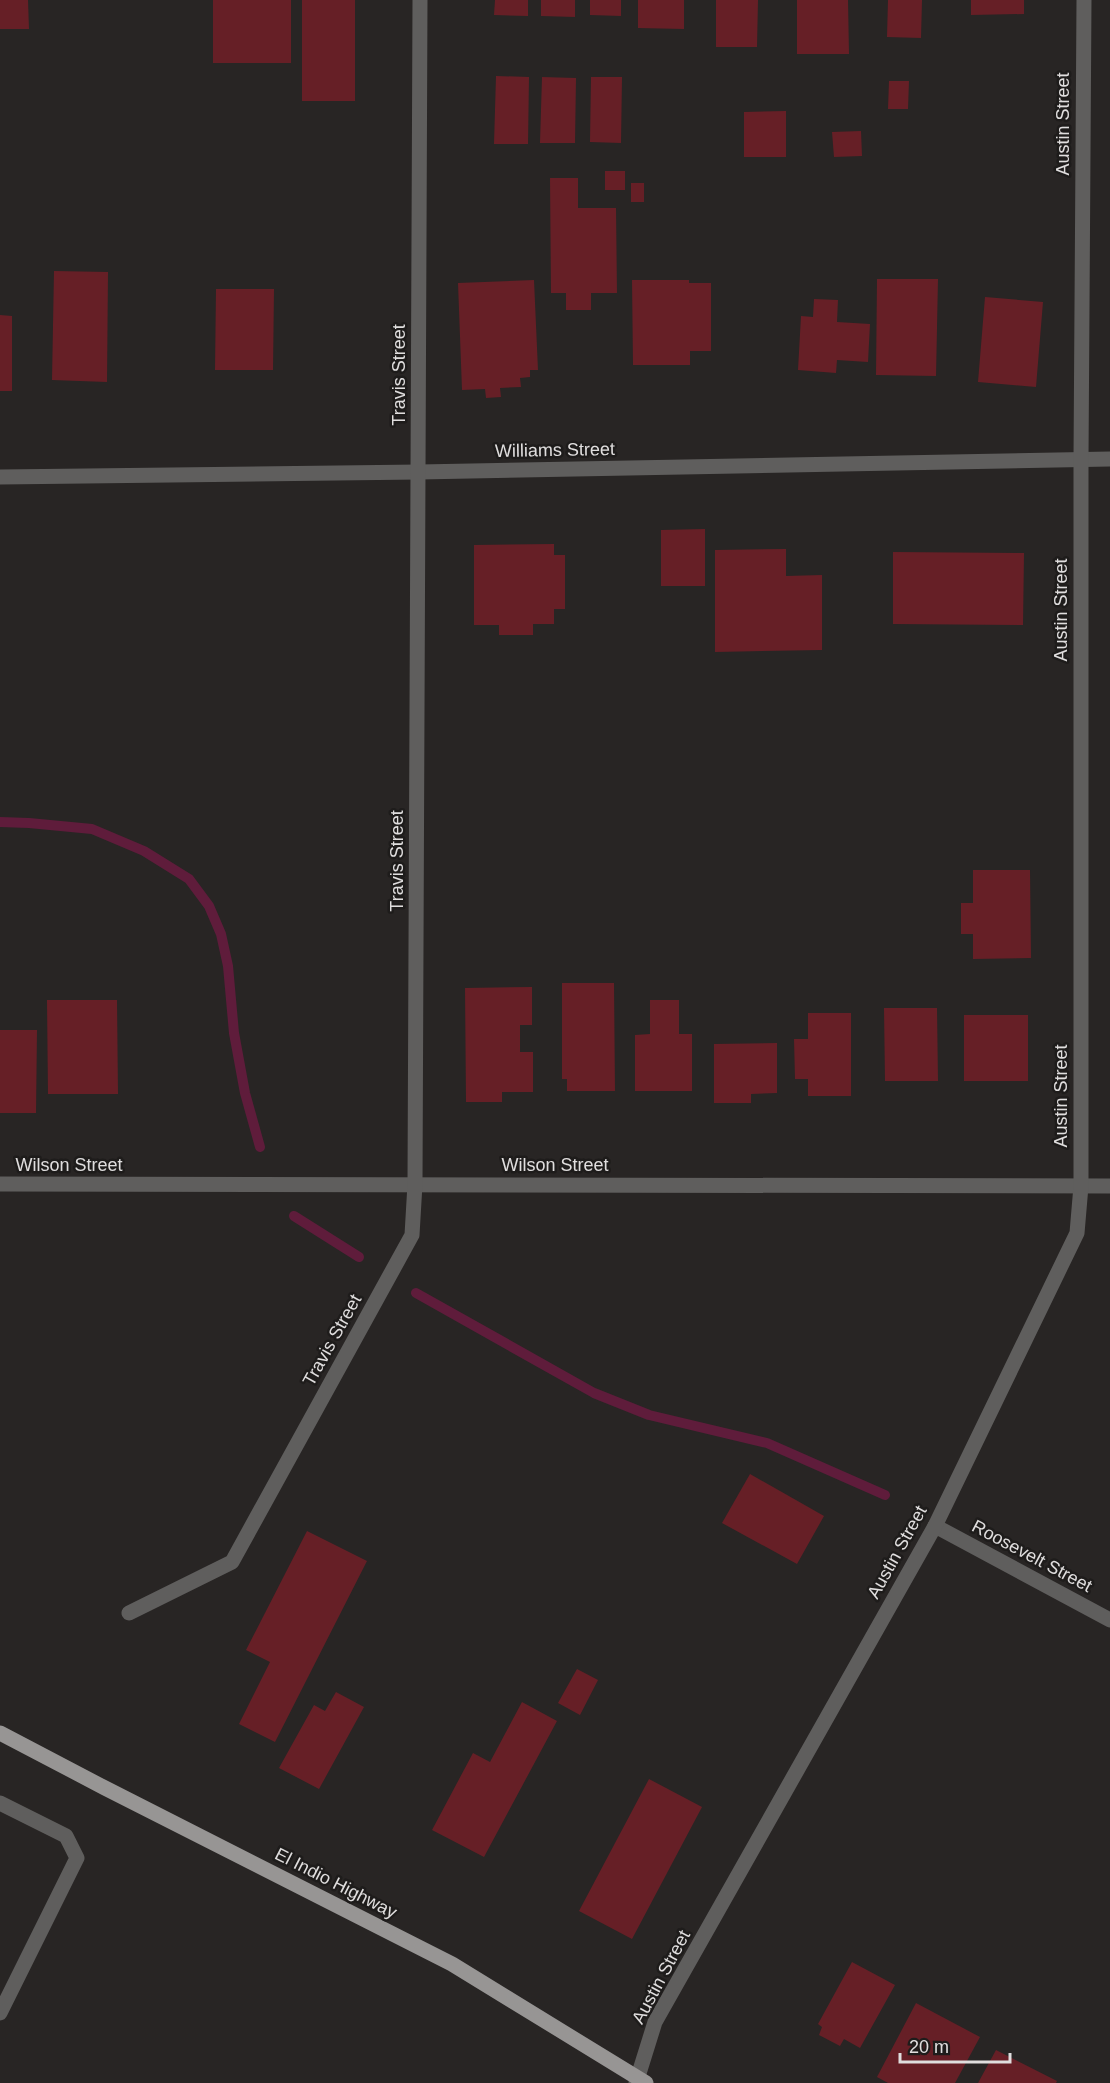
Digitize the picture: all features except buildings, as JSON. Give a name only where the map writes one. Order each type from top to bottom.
[{"type":"main road","name":"El Indio Highway","points":[[0,1733],[452,1964],[640,2082]]},
{"type":"street","name":"Travis Street","points":[[129,1612],[232,1562],[412,1235],[415,1184],[420,0]]},
{"type":"street","name":"Austin Street","points":[[640,2082],[656,2022],[935,1526],[1077,1233],[1081,1186],[1081,459],[1084,0]]},
{"type":"street","name":"Williams Street","points":[[0,477],[1110,459]]},
{"type":"street","name":"Wilson Street","points":[[0,1184],[1110,1186]]},
{"type":"street","name":"Roosevelt Street","points":[[935,1526],[1110,1620]]},
{"type":"street","points":[[0,1803],[66,1836],[77,1858],[0,2013]]},
{"type":"waterway","points":[[0,822],[92,829],[144,851],[189,879],[209,906],[221,934],[228,966],[234,1033],[245,1093],[260,1147]]},
{"type":"waterway","points":[[294,1216],[359,1257]]},
{"type":"waterway","points":[[416,1293],[594,1393],[649,1415],[767,1443],[885,1495]]}]
